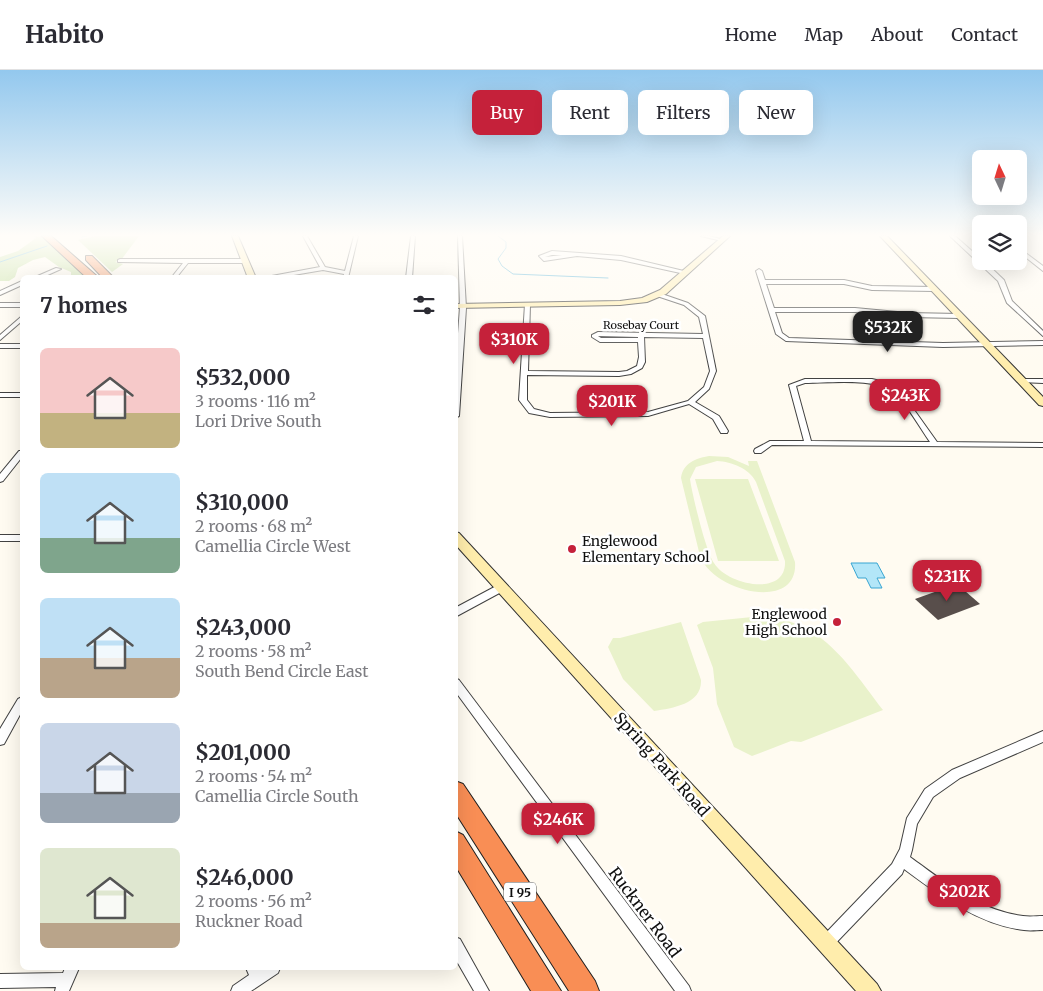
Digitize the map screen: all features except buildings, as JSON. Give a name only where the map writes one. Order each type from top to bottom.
[{"type":"highway","name":"I 95","points":[[458,797],[585,991]]},
{"type":"highway","name":"I 95","points":[[458,848],[547,991]]},
{"type":"street","points":[[458,334],[459,279]]},
{"type":"street","points":[[459,306],[628,302],[659,294],[677,279]]},
{"type":"street","points":[[761,279],[779,334],[788,340],[934,345],[1043,343]]},
{"type":"street","points":[[924,279],[1043,403]]},
{"type":"street","points":[[1001,279],[1010,302],[1043,334]]},
{"type":"street","points":[[762,282],[844,282],[877,289],[934,289]]},
{"type":"street","points":[[0,293],[20,284]]},
{"type":"street","points":[[527,304],[523,400],[532,411],[550,415],[631,416],[661,412],[690,402],[707,388],[712,379],[713,371],[704,319],[699,311],[659,294]]},
{"type":"street","points":[[0,305],[20,305]]},
{"type":"street","points":[[771,310],[855,310],[908,315],[960,316]]},
{"type":"street","points":[[0,338],[20,320]]},
{"type":"street","name":"Rosebay Court","points":[[641,337],[598,334],[594,336],[600,340],[707,336]]},
{"type":"street","points":[[524,373],[628,373],[642,366],[641,337]]},
{"type":"street","points":[[0,346],[20,346]]},
{"type":"street","points":[[808,443],[791,388],[795,383],[872,381],[887,384],[898,391],[935,444]]},
{"type":"street","points":[[1022,381],[1043,381]]},
{"type":"street","points":[[0,395],[20,395]]},
{"type":"street","points":[[690,402],[710,413],[724,431]]},
{"type":"street","points":[[758,450],[770,443],[1043,445]]},
{"type":"street","points":[[0,479],[20,455]]},
{"type":"street","points":[[0,538],[20,538]]},
{"type":"street","name":"Spring Park Road","points":[[458,539],[870,991]]},
{"type":"street","points":[[458,610],[502,587]]},
{"type":"street","name":"Ruckner Road","points":[[458,687],[684,991]]},
{"type":"street","points":[[0,740],[20,705]]},
{"type":"street","points":[[826,943],[897,869],[902,859],[911,822],[929,793],[956,774],[1043,736]]},
{"type":"street","points":[[902,859],[945,890],[978,908],[1013,921],[1043,923]]},
{"type":"street","points":[[458,949],[482,991]]},
{"type":"street","points":[[238,991],[255,973]]},
{"type":"street","points":[[0,981],[67,979]]},
{"type":"green space","points":[[0,279],[12,279],[9,281],[0,281]]},
{"type":"green space","points":[[704,457],[728,457],[749,466],[748,461],[757,461],[795,562],[793,578],[784,587],[770,592],[754,592],[737,587],[721,580],[708,569],[700,556],[681,478],[687,465]],"holes":[[[717,461],[745,469],[756,482],[785,561],[783,573],[777,580],[767,584],[743,582],[721,571],[711,557],[693,497],[690,479],[696,467]]]},
{"type":"green space","points":[[695,479],[748,479],[779,561],[718,561]]},
{"type":"green space","points":[[762,616],[798,625],[827,643],[848,664],[883,710],[801,742],[791,741],[752,756],[734,747],[717,704],[713,668],[697,625],[703,622]]},
{"type":"green space","points":[[681,622],[701,680],[700,688],[692,700],[677,706],[654,711],[623,679],[608,647],[613,638],[620,638]]},
{"type":"water","points":[[851,563],[877,563],[885,578],[877,578],[882,588],[871,588],[866,578],[858,578]]},
{"type":"place","name":"Englewood Elementary School","points":[[572,549]]},
{"type":"place","name":"Englewood High School","points":[[837,622]]}]
